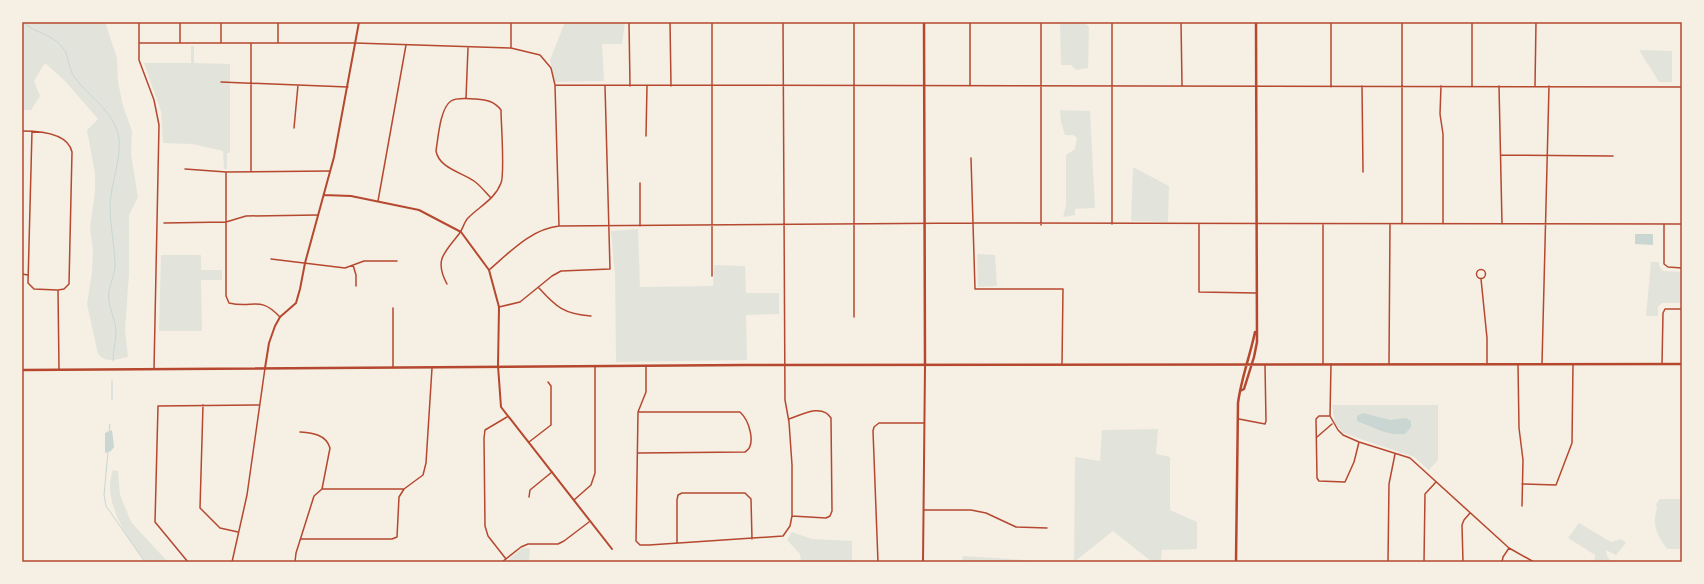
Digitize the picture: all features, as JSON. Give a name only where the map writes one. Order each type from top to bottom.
[{"type":"main road","points":[[924,22],[925,366]]},
{"type":"main road","points":[[1240,391],[1244,389],[1257,342],[1256,22]]},
{"type":"main road","points":[[1236,562],[1237,418],[1240,387],[1248,364],[1256,329]]},
{"type":"main road","points":[[22,370],[498,366],[1682,364]]},
{"type":"street","points":[[139,22],[139,60],[154,100],[159,125],[154,369]]},
{"type":"street","points":[[180,22],[180,43]]},
{"type":"street","points":[[221,43],[222,22]]},
{"type":"street","points":[[278,22],[278,43]]},
{"type":"street","points":[[232,562],[246,495],[269,343],[280,317],[296,303],[305,263],[330,171],[348,87],[359,22]]},
{"type":"street","points":[[511,22],[512,48]]},
{"type":"street","points":[[629,22],[630,86]]},
{"type":"street","points":[[670,22],[671,86]]},
{"type":"street","points":[[712,22],[712,276]]},
{"type":"street","points":[[646,366],[646,392],[638,412],[636,541],[640,545],[677,544],[783,536],[790,526],[792,516],[792,466],[789,419],[786,407],[785,366],[783,22]]},
{"type":"street","points":[[854,22],[854,317]]},
{"type":"street","points":[[970,22],[970,86]]},
{"type":"street","points":[[1041,22],[1041,225]]},
{"type":"street","points":[[1112,22],[1112,224]]},
{"type":"street","points":[[1182,22],[1182,85]]},
{"type":"street","points":[[1331,22],[1331,87]]},
{"type":"street","points":[[1402,22],[1402,224]]},
{"type":"street","points":[[1472,22],[1472,86]]},
{"type":"street","points":[[1535,86],[1536,22]]},
{"type":"street","points":[[139,43],[355,43],[468,48],[512,48],[540,55],[551,68],[555,85],[558,226]]},
{"type":"street","points":[[251,43],[251,172]]},
{"type":"street","points":[[377,202],[406,45]]},
{"type":"street","points":[[466,99],[468,48]]},
{"type":"street","points":[[222,82],[348,87]]},
{"type":"street","points":[[294,128],[298,84]]},
{"type":"street","points":[[555,85],[1256,85],[1331,87],[1402,85],[1682,87]]},
{"type":"street","points":[[499,307],[520,302],[552,276],[561,271],[610,269],[605,86]]},
{"type":"street","points":[[646,86],[646,136]]},
{"type":"street","points":[[1362,86],[1363,172]]},
{"type":"street","points":[[1441,86],[1440,114],[1443,134],[1443,224]]},
{"type":"street","points":[[1498,86],[1502,224]]},
{"type":"street","points":[[1542,364],[1547,224],[1549,86]]},
{"type":"street","points":[[447,284],[441,273],[440,262],[445,252],[461,232],[467,219],[497,193],[502,180],[500,110],[496,104],[489,100],[452,100],[444,108],[436,151],[437,158],[442,163],[474,181],[491,198]]},
{"type":"street","points":[[22,131],[32,131],[47,132],[67,142],[71,146],[69,284],[64,289],[32,288],[28,283],[32,131]]},
{"type":"street","points":[[1501,155],[1613,156]]},
{"type":"street","points":[[972,158],[974,289],[1063,289],[1062,364]]},
{"type":"street","points":[[185,169],[226,172],[330,171]]},
{"type":"street","points":[[226,172],[226,296],[229,303],[270,307],[280,317]]},
{"type":"street","points":[[640,183],[640,226]]},
{"type":"street","points":[[324,195],[351,196],[419,210],[461,232],[489,270],[499,307],[498,366],[501,407],[574,500],[589,522],[612,549]]},
{"type":"street","points":[[164,222],[226,222],[246,216],[318,215]]},
{"type":"street","points":[[489,270],[536,232],[546,227],[558,226],[973,223],[1041,225],[1682,224]]},
{"type":"street","points":[[1199,224],[1199,292],[1257,293]]},
{"type":"street","points":[[1323,224],[1323,364]]},
{"type":"street","points":[[1389,364],[1390,224]]},
{"type":"street","points":[[1664,224],[1664,264],[1668,267],[1682,268]]},
{"type":"street","points":[[272,259],[345,268],[364,261],[397,261]]},
{"type":"street","points":[[353,265],[356,275],[356,286]]},
{"type":"street","points":[[1481,279],[1485,275],[1481,270],[1476,274],[1481,279],[1488,364]]},
{"type":"street","points":[[22,274],[28,274]]},
{"type":"street","points":[[538,287],[553,305],[564,311],[577,315],[591,316]]},
{"type":"street","points":[[58,290],[59,370]]},
{"type":"street","points":[[393,308],[393,367]]},
{"type":"street","points":[[1662,364],[1664,310],[1668,308],[1682,309]]},
{"type":"street","points":[[1331,364],[1330,416],[1333,424],[1343,435],[1359,442],[1410,458],[1509,548],[1534,562]]},
{"type":"street","points":[[1518,364],[1519,428],[1523,460],[1522,506]]},
{"type":"street","points":[[1522,484],[1556,484],[1572,444],[1573,364]]},
{"type":"street","points":[[1237,418],[1265,424],[1265,365]]},
{"type":"street","points":[[574,500],[591,485],[595,473],[595,366]]},
{"type":"street","points":[[924,562],[925,366]]},
{"type":"street","points":[[301,539],[392,539],[396,537],[399,497],[404,489],[422,475],[426,463],[432,367]]},
{"type":"street","points":[[529,442],[550,425],[551,386],[548,382]]},
{"type":"street","points":[[203,405],[200,508],[220,528],[238,532]]},
{"type":"street","points":[[188,562],[155,522],[158,406],[260,405]]},
{"type":"street","points":[[789,419],[820,411],[829,414],[831,418],[832,511],[830,516],[826,518],[792,516]]},
{"type":"street","points":[[638,412],[740,412],[748,424],[751,441],[749,448],[745,452],[638,453]]},
{"type":"street","points":[[1330,416],[1317,416],[1317,478],[1319,481],[1345,482],[1354,462],[1359,442]]},
{"type":"street","points":[[506,559],[488,536],[485,526],[484,438],[485,430],[508,417]]},
{"type":"street","points":[[878,562],[874,426],[878,423],[924,423]]},
{"type":"street","points":[[1317,437],[1333,424]]},
{"type":"street","points":[[295,562],[296,553],[314,496],[322,489],[330,448],[328,442],[324,438],[312,433],[300,432]]},
{"type":"street","points":[[1388,562],[1389,484],[1395,454]]},
{"type":"street","points":[[529,497],[530,490],[552,472]]},
{"type":"street","points":[[1424,562],[1425,494],[1436,482]]},
{"type":"street","points":[[322,489],[404,489]]},
{"type":"street","points":[[677,544],[677,500],[678,495],[682,493],[745,493],[751,499],[752,539]]},
{"type":"street","points":[[924,510],[971,510],[986,513],[1016,527],[1047,528]]},
{"type":"street","points":[[1463,562],[1462,525],[1470,513]]},
{"type":"street","points":[[502,562],[521,547],[528,544],[558,544],[589,522]]},
{"type":"street","points":[[1502,562],[1503,557],[1509,548]]},
{"type":"shaded area","points":[[22,22],[105,22],[117,58],[118,82],[123,106],[132,131],[131,154],[138,197],[129,215],[129,273],[125,330],[128,357],[108,360],[98,354],[87,304],[92,272],[93,250],[90,229],[95,191],[95,174],[87,130],[98,119],[65,81],[45,63],[34,81],[40,96],[31,110],[22,110]]},
{"type":"shaded area","points":[[565,22],[625,22],[622,44],[602,44],[604,81],[555,82],[550,60]]},
{"type":"shaded area","points":[[1060,22],[1084,22],[1089,27],[1088,68],[1076,70],[1071,65],[1061,65]]},
{"type":"shaded area","points":[[191,46],[194,46],[194,63],[230,64],[230,153],[227,153],[227,169],[224,169],[223,151],[192,144],[163,143],[161,111],[144,63],[191,63]]},
{"type":"shaded area","points":[[1639,50],[1672,51],[1672,82],[1659,82]]},
{"type":"shaded area","points":[[1060,110],[1090,111],[1095,208],[1075,209],[1075,215],[1063,217],[1066,205],[1066,155],[1075,149],[1077,138],[1073,135],[1065,135],[1061,122]]},
{"type":"shaded area","points":[[1133,167],[1169,186],[1168,222],[1131,221]]},
{"type":"shaded area","points":[[638,229],[640,287],[713,286],[714,265],[745,266],[746,293],[779,293],[779,314],[746,315],[747,360],[616,362],[615,276],[611,231]]},
{"type":"shaded area","points":[[1635,234],[1653,234],[1653,245],[1635,244]]},
{"type":"shaded area","points":[[977,254],[995,255],[997,286],[978,287]]},
{"type":"shaded area","points":[[161,255],[201,255],[201,270],[222,270],[222,280],[201,280],[202,331],[159,331]]},
{"type":"shaded area","points":[[1651,262],[1659,262],[1659,266],[1663,271],[1682,272],[1682,303],[1662,303],[1658,307],[1658,316],[1646,316]]},
{"type":"shaded area","points":[[1332,405],[1438,405],[1438,460],[1429,470],[1414,457],[1343,433],[1335,423]]},
{"type":"shaded area","points":[[1363,413],[1390,420],[1406,418],[1411,421],[1411,427],[1405,434],[1392,434],[1357,421],[1357,416]]},
{"type":"shaded area","points":[[1158,429],[1156,454],[1170,457],[1170,510],[1197,522],[1197,549],[1162,550],[1161,562],[1152,562],[1113,531],[1074,562],[1075,457],[1100,461],[1102,430]]},
{"type":"shaded area","points":[[112,430],[114,447],[111,451],[105,453],[105,433]]},
{"type":"shaded area","points":[[113,470],[118,471],[120,495],[131,522],[168,562],[146,562],[124,532],[113,507],[110,482]]},
{"type":"shaded area","points":[[1682,495],[1682,549],[1667,549],[1656,529],[1656,504],[1660,499],[1679,499]]},
{"type":"shaded area","points":[[1579,523],[1611,542],[1621,539],[1626,543],[1616,555],[1606,550],[1607,556],[1611,562],[1594,562],[1595,555],[1568,538]]},
{"type":"shaded area","points":[[792,532],[812,539],[852,541],[852,562],[801,562],[800,554],[787,540]]},
{"type":"shaded area","points":[[522,548],[530,548],[529,562],[506,562]]},
{"type":"shaded area","points":[[963,556],[1057,562],[962,562]]},
{"type":"waterway","points":[[23,22],[32,29],[59,43],[66,54],[72,73],[84,89],[99,103],[112,119],[119,139],[119,156],[110,205],[115,262],[115,270],[109,297],[116,331],[113,361]]},
{"type":"waterway","points":[[112,380],[112,400]]},
{"type":"waterway","points":[[109,431],[110,424]]},
{"type":"waterway","points":[[108,452],[104,495],[106,506],[145,562]]}]
